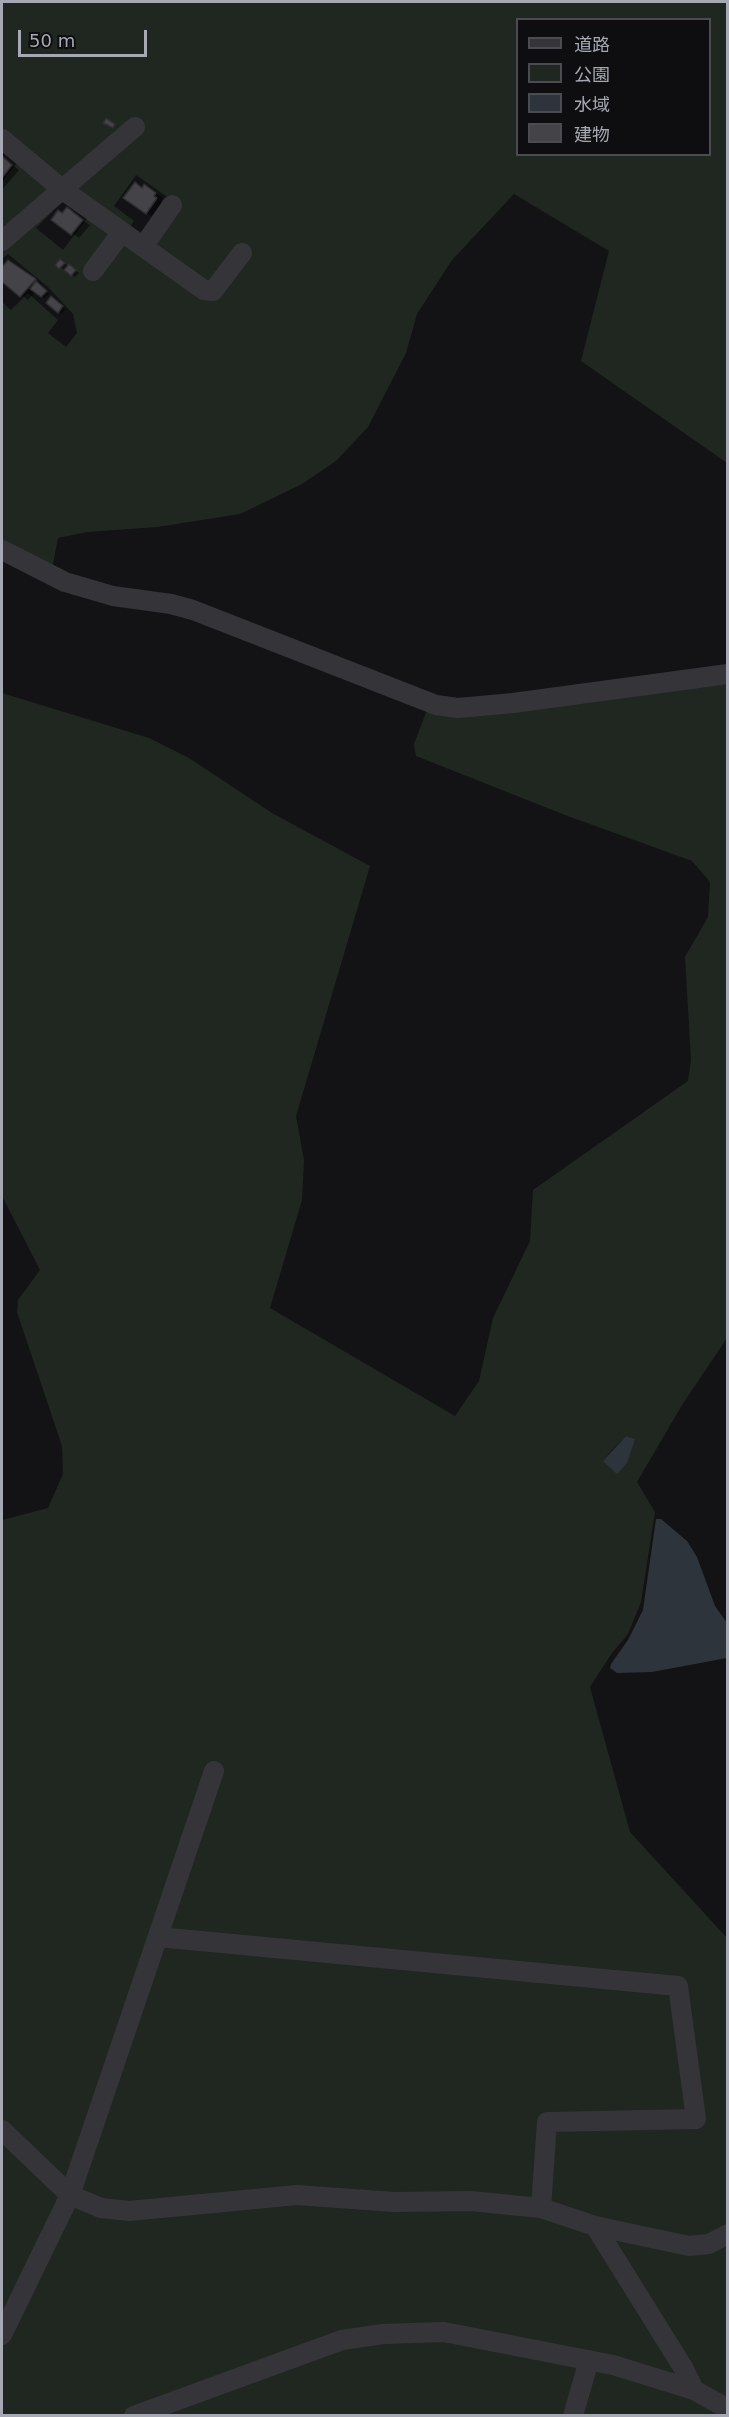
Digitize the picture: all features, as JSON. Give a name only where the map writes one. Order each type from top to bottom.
[{"type":"street","points":[[2,241],[135,127]]},
{"type":"street","points":[[2,139],[63,190],[204,290],[213,291],[242,253]]},
{"type":"street","points":[[143,247],[172,205]]},
{"type":"street","points":[[93,271],[122,231]]},
{"type":"street","points":[[2,550],[65,582],[113,596],[171,604],[193,610],[436,705],[458,708],[513,703],[728,674]]},
{"type":"street","points":[[2,2335],[70,2195],[214,1771]]},
{"type":"street","points":[[158,1936],[678,1986],[696,2120],[547,2122],[541,2208]]},
{"type":"street","points":[[2,2130],[70,2195],[101,2208],[129,2211],[297,2195],[395,2202],[471,2201],[541,2208],[595,2226],[689,2246],[709,2244],[728,2234]]},
{"type":"street","points":[[595,2226],[684,2369],[694,2390]]},
{"type":"street","points":[[134,2415],[342,2340],[383,2334],[444,2332],[589,2360],[694,2390],[728,2409]]},
{"type":"street","points":[[573,2415],[589,2360]]},
{"type":"green space","points":[[2,2],[727,2],[727,463],[581,361],[609,251],[514,194],[452,260],[417,314],[406,353],[368,427],[336,461],[302,484],[240,514],[157,527],[87,532],[58,538],[52,569],[2,545],[2,302],[11,310],[28,293],[58,320],[48,333],[66,347],[77,333],[73,314],[48,287],[8,254],[2,259],[2,250],[55,204],[58,206],[36,228],[63,250],[88,217],[120,241],[149,243],[173,201],[136,175],[114,206],[134,221],[129,229],[58,180],[2,133]]},
{"type":"green space","points":[[19,161],[52,187],[2,233],[2,181]]},
{"type":"green space","points":[[727,679],[727,1338],[682,1405],[637,1482],[655,1512],[641,1602],[628,1634],[612,1653],[590,1687],[630,1832],[727,1938],[727,2415],[2,2415],[2,1520],[48,1508],[63,1474],[62,1446],[17,1312],[18,1300],[40,1270],[2,1196],[2,693],[149,738],[189,758],[272,813],[370,866],[296,1116],[304,1160],[302,1200],[270,1308],[455,1416],[479,1381],[493,1318],[530,1241],[533,1190],[688,1081],[691,1060],[685,957],[708,917],[710,882],[692,861],[565,815],[416,756],[414,744],[427,710]],"holes":[[[626,1436],[635,1440],[603,1461]]]},
{"type":"water","points":[[626,1436],[635,1439],[627,1463],[617,1474],[603,1461]]},
{"type":"water","points":[[656,1519],[661,1519],[687,1541],[697,1557],[715,1606],[727,1623],[727,1658],[652,1672],[617,1673],[610,1668],[611,1664],[628,1640],[643,1610]]},
{"type":"building","points":[[106,118],[115,124],[113,128],[103,123]]},
{"type":"building","points":[[2,156],[12,165],[2,178]]},
{"type":"building","points":[[135,182],[142,188],[144,184],[156,193],[154,196],[157,198],[146,214],[123,198]]},
{"type":"building","points":[[67,207],[83,220],[71,235],[51,220],[58,210],[62,213]]},
{"type":"building","points":[[60,259],[65,263],[59,269],[55,265]]},
{"type":"building","points":[[8,260],[36,279],[20,297],[2,282],[2,267]]},
{"type":"building","points":[[69,264],[76,270],[71,276],[64,270]]},
{"type":"building","points":[[36,281],[47,291],[41,297],[30,289]]},
{"type":"building","points":[[51,296],[63,306],[58,313],[46,303]]}]
